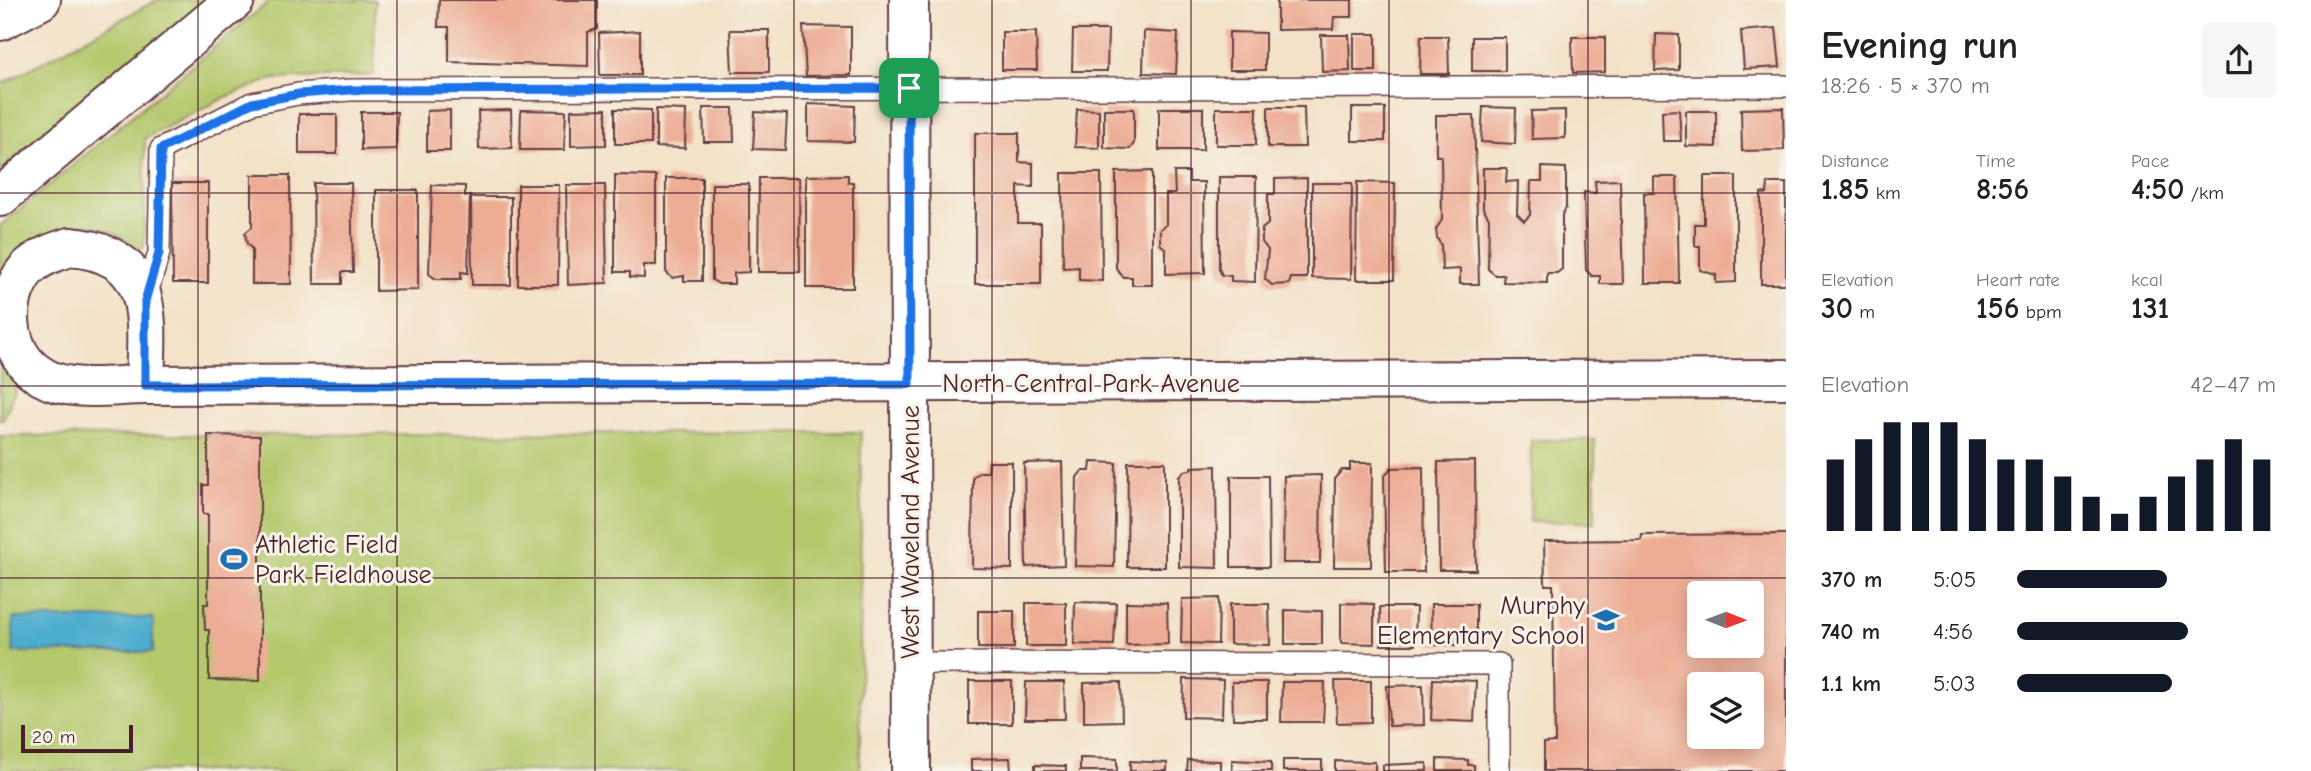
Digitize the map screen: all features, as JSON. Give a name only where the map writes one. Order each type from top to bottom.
[{"type":"main road","points":[[0,21],[41,0]]},
{"type":"main road","points":[[0,197],[235,0]]},
{"type":"main road","name":"West Waveland Avenue","points":[[909,0],[911,771]]},
{"type":"main road","name":"North Central Park Avenue","points":[[145,385],[145,301],[135,278],[118,259],[95,249],[70,247],[46,254],[26,270],[13,291],[8,316],[12,340],[24,362],[44,378],[71,385],[145,385],[910,384],[1786,379]]},
{"type":"lane","points":[[145,301],[159,253],[161,149],[252,103],[299,94],[350,90],[1786,86]]},
{"type":"lane","points":[[911,663],[1499,664],[1499,771]]},
{"type":"green space","points":[[157,0],[207,0],[0,171],[0,85]]},
{"type":"green space","points":[[271,0],[375,0],[374,75],[272,79],[226,97],[145,138],[144,247],[134,248],[121,237],[104,229],[87,225],[71,226],[40,238],[0,271],[0,226]]},
{"type":"green space","points":[[0,363],[19,382],[3,420],[0,420]]},
{"type":"green space","points":[[861,432],[860,771],[0,771],[0,436]]},
{"type":"green space","points":[[1531,440],[1595,440],[1595,522],[1530,522]]},
{"type":"water","points":[[13,618],[153,618],[153,652],[13,652]]},
{"type":"building","points":[[439,0],[597,0],[597,29],[588,32],[588,66],[449,62],[449,27],[438,27]]},
{"type":"building","points":[[1277,0],[1352,0],[1352,17],[1334,17],[1333,29],[1277,30]]},
{"type":"building","points":[[803,26],[851,27],[851,75],[806,76]]},
{"type":"building","points":[[1776,28],[1780,67],[1744,69],[1741,31]]},
{"type":"building","points":[[730,30],[769,30],[769,72],[732,72]]},
{"type":"building","points":[[1073,30],[1108,30],[1107,71],[1072,71]]},
{"type":"building","points":[[640,31],[640,75],[600,75],[599,33]]},
{"type":"building","points":[[1144,31],[1178,33],[1176,74],[1143,73]]},
{"type":"building","points":[[1002,32],[1036,32],[1037,70],[1002,70]]},
{"type":"building","points":[[1229,32],[1265,33],[1265,70],[1229,70]]},
{"type":"building","points":[[1354,34],[1376,34],[1376,71],[1354,71]]},
{"type":"building","points":[[1656,34],[1679,35],[1679,70],[1655,71]]},
{"type":"building","points":[[1321,35],[1349,35],[1350,71],[1322,72]]},
{"type":"building","points":[[1421,36],[1448,36],[1449,74],[1420,74]]},
{"type":"building","points":[[1472,37],[1505,37],[1505,71],[1472,71]]},
{"type":"building","points":[[1572,37],[1605,37],[1605,72],[1573,73]]},
{"type":"building","points":[[808,104],[855,106],[854,142],[808,141]]},
{"type":"building","points":[[1268,107],[1304,107],[1305,147],[1268,147]]},
{"type":"building","points":[[1483,107],[1516,108],[1515,144],[1481,142]]},
{"type":"building","points":[[703,108],[733,108],[734,142],[704,142]]},
{"type":"building","points":[[1159,108],[1203,108],[1203,150],[1159,150]]},
{"type":"building","points":[[1216,108],[1257,108],[1256,145],[1216,145]]},
{"type":"building","points":[[1352,108],[1385,108],[1385,141],[1352,141]]},
{"type":"building","points":[[1783,108],[1784,150],[1742,151],[1741,109]]},
{"type":"building","points":[[606,109],[606,145],[571,146],[571,110]]},
{"type":"building","points":[[615,109],[651,110],[651,144],[615,144]]},
{"type":"building","points":[[656,109],[686,110],[685,148],[656,147]]},
{"type":"building","points":[[1077,109],[1099,110],[1099,148],[1075,147]]},
{"type":"building","points":[[1104,109],[1134,109],[1134,143],[1130,149],[1104,148]]},
{"type":"building","points":[[450,110],[450,151],[427,151],[427,111]]},
{"type":"building","points":[[511,110],[512,148],[479,149],[478,111]]},
{"type":"building","points":[[521,110],[566,111],[564,150],[520,150]]},
{"type":"building","points":[[1565,110],[1565,138],[1532,139],[1531,111]]},
{"type":"building","points":[[1679,110],[1681,141],[1663,141],[1662,111]]},
{"type":"building","points":[[1686,111],[1716,111],[1716,147],[1686,146]]},
{"type":"building","points":[[361,112],[397,112],[396,149],[361,150]]},
{"type":"building","points":[[755,112],[787,114],[785,150],[753,149]]},
{"type":"building","points":[[299,114],[337,114],[337,154],[299,154]]},
{"type":"building","points":[[1436,115],[1474,115],[1479,284],[1460,284],[1460,269],[1442,270],[1441,245],[1436,229],[1442,220],[1441,156],[1436,156]]},
{"type":"building","points":[[975,133],[1019,133],[1019,162],[1033,163],[1033,187],[1018,186],[1018,223],[1041,223],[1041,284],[975,284]]},
{"type":"building","points":[[1542,167],[1566,168],[1566,208],[1562,215],[1562,269],[1557,273],[1547,273],[1547,283],[1503,282],[1504,275],[1495,275],[1488,269],[1489,218],[1483,208],[1483,168],[1507,168],[1506,182],[1518,181],[1517,214],[1524,221],[1530,215],[1531,181],[1542,181]]},
{"type":"building","points":[[1152,171],[1152,285],[1132,285],[1132,277],[1123,277],[1116,268],[1116,172]]},
{"type":"building","points":[[1174,172],[1189,172],[1189,182],[1204,182],[1205,273],[1166,274],[1166,249],[1160,244],[1160,229],[1166,225],[1166,194],[1175,194]]},
{"type":"building","points":[[1062,173],[1101,173],[1102,281],[1079,280],[1079,267],[1063,268]]},
{"type":"building","points":[[252,175],[290,175],[291,284],[252,284],[252,249],[247,244],[245,233],[252,227]]},
{"type":"building","points":[[615,175],[656,176],[656,265],[644,265],[644,278],[630,277],[630,272],[615,272]]},
{"type":"building","points":[[848,175],[848,182],[853,182],[853,288],[806,288],[806,176]]},
{"type":"building","points":[[1704,176],[1736,176],[1736,282],[1716,283],[1716,275],[1700,270],[1700,246],[1695,246],[1695,224],[1704,224]]},
{"type":"building","points":[[1219,177],[1256,177],[1255,282],[1231,281],[1231,276],[1222,275],[1219,269]]},
{"type":"building","points":[[1654,177],[1677,177],[1679,283],[1645,283],[1644,193],[1654,193]]},
{"type":"building","points":[[666,178],[702,178],[702,281],[684,281],[684,276],[672,278],[666,272]]},
{"type":"building","points":[[759,178],[799,178],[800,272],[758,272]]},
{"type":"building","points":[[1307,178],[1307,278],[1291,278],[1289,284],[1272,285],[1265,279],[1268,250],[1262,242],[1262,229],[1268,224],[1268,194],[1275,194],[1275,179]]},
{"type":"building","points":[[1620,180],[1623,284],[1600,284],[1600,276],[1592,276],[1586,270],[1584,192],[1596,193],[1595,181]]},
{"type":"building","points":[[1357,182],[1395,183],[1394,280],[1356,280]]},
{"type":"building","points":[[172,183],[208,183],[208,283],[173,283]]},
{"type":"building","points":[[313,183],[351,183],[353,272],[342,272],[342,284],[314,284]]},
{"type":"building","points":[[1312,183],[1352,183],[1351,279],[1312,278]]},
{"type":"building","points":[[1768,183],[1786,183],[1786,284],[1761,284],[1761,193],[1767,194]]},
{"type":"building","points":[[712,184],[749,184],[749,272],[734,273],[734,284],[719,284],[712,280]]},
{"type":"building","points":[[432,185],[465,186],[465,196],[470,196],[468,273],[461,272],[461,279],[436,279],[429,274]]},
{"type":"building","points":[[518,185],[559,185],[558,285],[518,285]]},
{"type":"building","points":[[566,185],[605,185],[607,283],[568,285]]},
{"type":"building","points":[[376,190],[418,190],[418,290],[376,291]]},
{"type":"building","points":[[471,197],[511,197],[511,285],[472,285]]},
{"type":"building","name":"Athletic Field Park Fieldhouse","points":[[208,435],[260,436],[260,681],[209,680],[209,630],[205,630],[204,604],[208,604],[208,514],[203,514],[203,485],[208,485]]},
{"type":"building","points":[[1475,461],[1476,570],[1439,570],[1438,462]]},
{"type":"building","points":[[989,462],[1012,462],[1012,569],[972,568],[973,477],[980,472],[988,472]]},
{"type":"building","points":[[1062,462],[1064,565],[1026,567],[1024,463]]},
{"type":"building","points":[[1091,462],[1116,463],[1114,567],[1075,566],[1077,477],[1082,471],[1090,471]]},
{"type":"building","points":[[1128,462],[1165,462],[1165,567],[1127,567]]},
{"type":"building","points":[[1350,463],[1372,463],[1371,567],[1334,567],[1335,478],[1342,470],[1350,470]]},
{"type":"building","points":[[1216,466],[1217,568],[1179,567],[1179,477],[1184,471],[1191,470],[1191,467]]},
{"type":"building","points":[[1423,467],[1424,572],[1386,572],[1384,477],[1391,468]]},
{"type":"building","points":[[1321,475],[1320,563],[1283,563],[1284,476]]},
{"type":"building","points":[[1231,476],[1268,476],[1269,567],[1231,567]]},
{"type":"building","points":[[1786,534],[1786,771],[1544,771],[1544,743],[1555,742],[1553,585],[1545,585],[1544,541],[1641,540],[1642,535]]},
{"type":"building","points":[[1219,598],[1218,644],[1181,643],[1182,599]]},
{"type":"building","points":[[1075,602],[1116,603],[1114,645],[1074,644]]},
{"type":"building","points":[[1126,602],[1167,603],[1168,644],[1126,645]]},
{"type":"building","points":[[1026,603],[1066,603],[1066,646],[1026,646]]},
{"type":"building","points":[[1341,603],[1374,604],[1374,644],[1341,643]]},
{"type":"building","points":[[1230,604],[1269,604],[1270,645],[1230,644]]},
{"type":"building","points":[[1431,604],[1476,604],[1476,645],[1432,645]]},
{"type":"building","points":[[1380,607],[1416,607],[1415,645],[1381,645]]},
{"type":"building","points":[[1285,610],[1322,611],[1322,644],[1285,644]]},
{"type":"building","points":[[978,611],[1014,611],[1014,648],[978,648]]},
{"type":"building","points":[[1184,679],[1223,680],[1222,718],[1183,717]]},
{"type":"building","points":[[1433,679],[1476,681],[1474,722],[1431,720]]},
{"type":"building","points":[[969,681],[1012,681],[1012,724],[969,724]]},
{"type":"building","points":[[1335,681],[1371,681],[1371,722],[1337,723]]},
{"type":"building","points":[[1026,682],[1064,682],[1065,719],[1025,719]]},
{"type":"building","points":[[1121,682],[1122,721],[1084,722],[1084,683]]},
{"type":"building","points":[[1232,682],[1267,682],[1267,719],[1233,719]]},
{"type":"building","points":[[1282,682],[1325,682],[1323,722],[1281,722]]},
{"type":"building","points":[[1423,685],[1424,725],[1389,726],[1387,686]]},
{"type":"building","points":[[1010,758],[1011,771],[971,771],[971,759]]},
{"type":"building","points":[[1080,758],[1117,759],[1117,771],[1080,771]]},
{"type":"building","points":[[1437,759],[1468,760],[1468,765],[1474,765],[1474,771],[1437,771]]},
{"type":"building","points":[[1188,760],[1220,761],[1220,771],[1187,771]]},
{"type":"building","points":[[1232,760],[1271,762],[1271,771],[1232,771]]},
{"type":"building","points":[[1283,760],[1322,760],[1322,771],[1283,771]]},
{"type":"building","points":[[1130,761],[1167,763],[1167,771],[1130,771]]},
{"type":"building","points":[[1335,761],[1375,762],[1375,771],[1335,771]]},
{"type":"building","points":[[1427,763],[1427,771],[1383,771],[1383,765]]},
{"type":"building","points":[[1035,765],[1066,766],[1066,771],[1035,771]]},
{"type":"place","name":"Athletic Field Park Fieldhouse","points":[[234,559]]},
{"type":"place","name":"Murphy Elementary School","points":[[1606,620]]},
{"type":"route","points":[[909,88],[910,384],[145,385],[145,301],[159,253],[161,149],[252,103],[299,94],[350,90],[909,88]]}]
